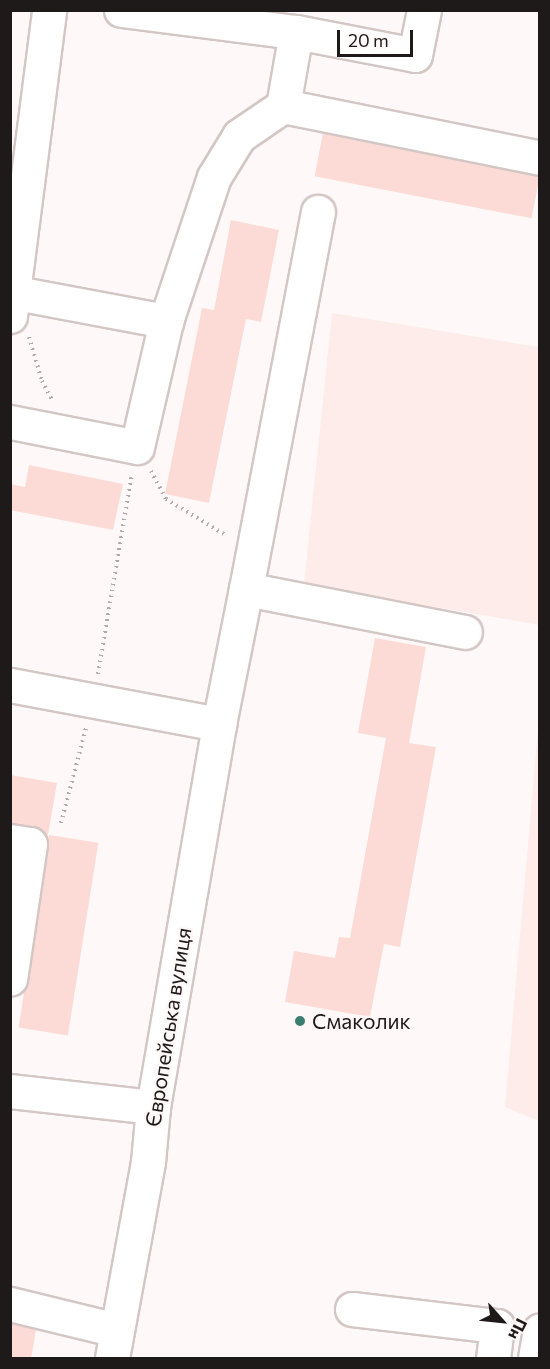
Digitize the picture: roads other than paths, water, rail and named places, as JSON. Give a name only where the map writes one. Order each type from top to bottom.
[{"type":"street","points":[[49,10],[13,304],[166,321]]},
{"type":"street","points":[[121,10],[296,32],[415,55],[424,10]]},
{"type":"street","points":[[10,422],[137,447],[166,321],[214,177],[239,136],[283,106],[296,32]]},
{"type":"street","points":[[283,106],[540,159]]},
{"type":"street","name":"Європейська вулиця","points":[[114,1344],[148,1162],[153,1107],[219,724],[318,212]]},
{"type":"street","points":[[246,589],[465,632]]},
{"type":"street","points":[[10,685],[219,724]]},
{"type":"street","points":[[10,841],[30,844],[10,979]]},
{"type":"street","points":[[10,1091],[153,1107]]},
{"type":"street","points":[[10,1304],[114,1344]]},
{"type":"street","points":[[352,1308],[497,1326],[493,1359]]},
{"type":"street","points":[[535,1359],[540,1330]]},
{"type":"place","name":"Смаколик","points":[[300,1021]]}]
